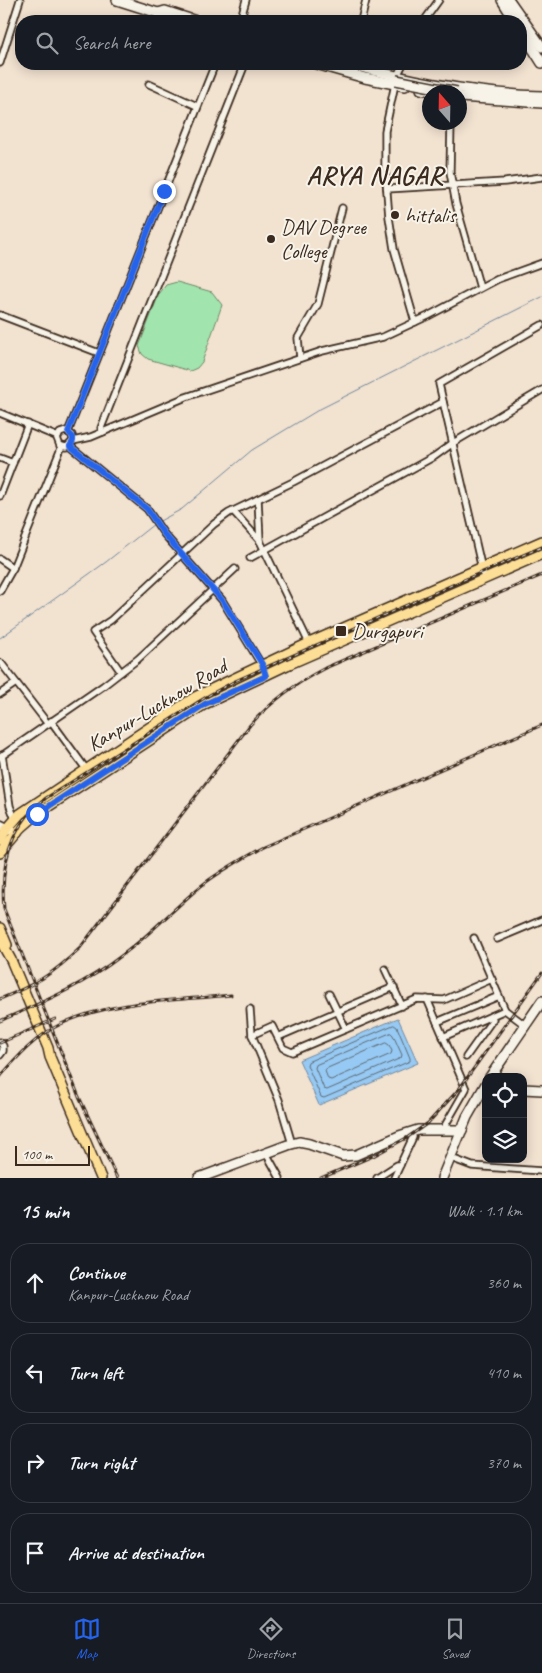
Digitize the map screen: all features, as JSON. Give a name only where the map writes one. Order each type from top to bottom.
[{"type":"main road","points":[[117,0],[158,12],[165,11],[177,15]]},
{"type":"main road","points":[[502,0],[511,15]]},
{"type":"main road","points":[[509,0],[519,15]]},
{"type":"main road","points":[[158,12],[161,15]]},
{"type":"main road","points":[[527,26],[541,46]]},
{"type":"main road","points":[[527,39],[542,63]]},
{"type":"main road","points":[[360,70],[376,76],[424,85]]},
{"type":"main road","points":[[394,79],[422,88]]},
{"type":"main road","points":[[467,92],[542,96]]},
{"type":"main road","points":[[467,93],[542,102]]},
{"type":"main road","name":"Kanpur-Lucknow Road","points":[[0,840],[4,827],[86,769],[195,697],[309,643],[542,542]]},
{"type":"main road","name":"Kanpur-Lucknow Road","points":[[0,853],[37,814],[205,704],[287,665],[542,554]]},
{"type":"main road","points":[[4,827],[17,833]]},
{"type":"main road","points":[[0,928],[10,952],[11,960]]},
{"type":"main road","points":[[0,940],[11,960],[47,1044],[55,1056],[107,1178]]},
{"type":"main road","points":[[493,1073],[542,1001]]},
{"type":"main road","points":[[47,1044],[50,1057],[101,1178]]},
{"type":"main road","points":[[527,1089],[542,1090]]},
{"type":"main road","points":[[442,1178],[467,1117],[482,1091]]},
{"type":"main road","points":[[199,1178],[299,1142],[343,1156],[356,1155],[399,1136],[418,1130],[462,1130]]},
{"type":"street","points":[[15,15],[20,0]]},
{"type":"street","points":[[242,15],[246,0]]},
{"type":"street","points":[[362,15],[366,0]]},
{"type":"street","points":[[428,15],[439,0]]},
{"type":"street","points":[[1,59],[15,16]]},
{"type":"street","points":[[68,432],[212,70]]},
{"type":"street","points":[[103,432],[101,428],[243,70]]},
{"type":"street","points":[[399,70],[394,79],[385,130],[387,189],[394,248],[415,322]]},
{"type":"street","points":[[149,84],[197,106]]},
{"type":"street","points":[[452,130],[450,172],[452,185],[464,237],[480,288]]},
{"type":"street","points":[[387,189],[505,182],[542,177]]},
{"type":"street","points":[[300,358],[298,338],[318,304],[342,208]]},
{"type":"street","points":[[0,591],[13,568],[62,446],[103,432],[186,397],[300,358],[383,337],[498,279],[542,263]]},
{"type":"street","points":[[0,315],[99,353]]},
{"type":"street","points":[[484,578],[439,384],[542,325]]},
{"type":"street","points":[[250,558],[435,456],[453,443],[542,390]]},
{"type":"street","points":[[121,672],[93,632],[111,620],[214,524],[233,511],[293,482],[443,402]]},
{"type":"street","points":[[0,413],[58,437]]},
{"type":"street","points":[[0,496],[28,424]]},
{"type":"street","points":[[68,432],[72,435],[71,443]]},
{"type":"street","points":[[62,446],[58,444],[58,437],[60,433],[68,432]]},
{"type":"street","points":[[71,443],[147,509],[159,527],[222,600],[262,664],[266,676]]},
{"type":"street","points":[[0,458],[13,463]]},
{"type":"street","points":[[258,499],[260,540],[309,643]]},
{"type":"street","points":[[233,511],[260,540]]},
{"type":"street","points":[[0,559],[13,568]]},
{"type":"street","points":[[15,819],[10,806],[1,756],[138,659],[235,570]]},
{"type":"street","points":[[1,663],[86,769]]},
{"type":"street","points":[[0,694],[16,683]]},
{"type":"street","points":[[497,939],[542,920]]},
{"type":"street","points":[[474,938],[505,1010],[525,1025]]},
{"type":"street","points":[[385,969],[402,1006]]},
{"type":"street","points":[[252,1035],[272,1026],[283,1048],[292,1052],[417,999],[444,1000],[492,979]]},
{"type":"street","points":[[278,1037],[394,987]]},
{"type":"street","points":[[329,994],[339,1011],[346,1029]]},
{"type":"street","points":[[437,1022],[499,996]]},
{"type":"street","points":[[427,999],[466,1088],[443,1129]]},
{"type":"street","points":[[250,1009],[252,1035],[279,1100],[292,1144]]},
{"type":"street","points":[[443,1037],[505,1010]]},
{"type":"street","points":[[466,1057],[493,1019],[491,1016]]},
{"type":"street","points":[[0,1042],[3,1046],[3,1051],[0,1055]]},
{"type":"street","points":[[394,1178],[413,1137],[410,1132]]},
{"type":"street","points":[[266,1153],[280,1178]]},
{"type":"street","points":[[451,1158],[472,1166],[542,1171]]},
{"type":"street","points":[[376,1178],[400,1165]]},
{"type":"green space","points":[[177,282],[212,292],[222,305],[202,362],[197,368],[190,371],[148,359],[142,354],[139,346],[159,294],[166,285]]},
{"type":"water","points":[[398,1018],[418,1063],[319,1105],[299,1060]]},
{"type":"waterway","points":[[158,522],[182,509],[252,450],[320,409],[542,297]]},
{"type":"waterway","points":[[0,638],[106,562],[154,524]]},
{"type":"railway","points":[[117,1178],[79,1097],[4,909],[3,893],[6,862],[16,833],[24,821],[46,798],[211,694],[235,681],[542,547]]},
{"type":"railway","points":[[0,999],[24,989],[43,978],[80,948],[250,725],[285,693],[325,668],[542,575]]},
{"type":"railway","points":[[0,1021],[93,976],[132,948],[201,886],[223,870],[263,847],[542,725]]},
{"type":"railway","points":[[321,1178],[375,1155],[408,1137],[428,1123],[459,1089],[542,973]]},
{"type":"railway","points":[[0,1077],[35,1041],[61,1024],[81,1016],[122,1006],[231,995]]},
{"type":"railway","points":[[0,1043],[55,1019]]},
{"type":"place","name":"hittalis","points":[[395,215]]},
{"type":"place","name":"DAV Degree College","points":[[271,239]]},
{"type":"place","name":"Durgapuri","points":[[341,631]]},
{"type":"district","name":"ARYA NAGAR","points":[[375,175]]},
{"type":"route","points":[[37,814],[205,704],[266,676],[262,664],[222,600],[164,534],[147,509],[70,446],[73,437],[68,432],[164,191]]}]
